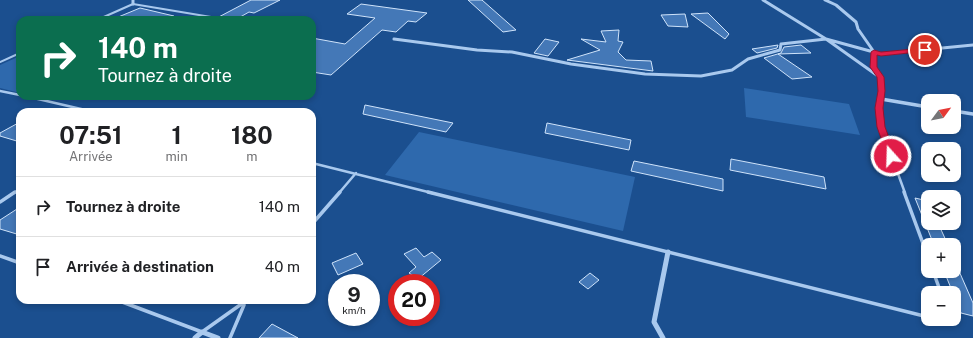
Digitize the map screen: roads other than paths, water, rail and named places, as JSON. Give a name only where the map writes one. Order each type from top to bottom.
[{"type":"street","points":[[763,0],[826,40],[880,77]]},
{"type":"street","points":[[824,0],[836,5],[856,22],[858,29],[874,52],[874,67],[880,77],[881,99],[879,108],[881,127]]},
{"type":"street","points":[[394,39],[477,50],[512,52],[571,64],[645,74],[700,76],[732,70],[748,59],[780,50],[781,44],[826,40],[881,54],[973,45]]},
{"type":"street","points":[[881,99],[921,106]]},
{"type":"street","points":[[961,112],[973,114]]},
{"type":"street","points":[[663,338],[654,322],[668,252]]},
{"type":"street","points":[[195,338],[202,332],[218,338]]},
{"type":"lane","points":[[106,16],[133,4],[205,16]]},
{"type":"lane","points":[[0,62],[16,55]]},
{"type":"lane","points":[[0,91],[16,94]]},
{"type":"lane","points":[[46,100],[78,108]]},
{"type":"lane","points":[[881,127],[921,238]]},
{"type":"lane","points":[[316,164],[921,315]]},
{"type":"lane","points":[[316,219],[356,173]]},
{"type":"lane","points":[[0,202],[16,192]]},
{"type":"lane","points":[[0,256],[16,262]]},
{"type":"lane","points":[[128,304],[202,332],[243,304]]},
{"type":"lane","points":[[230,338],[245,304]]}]
